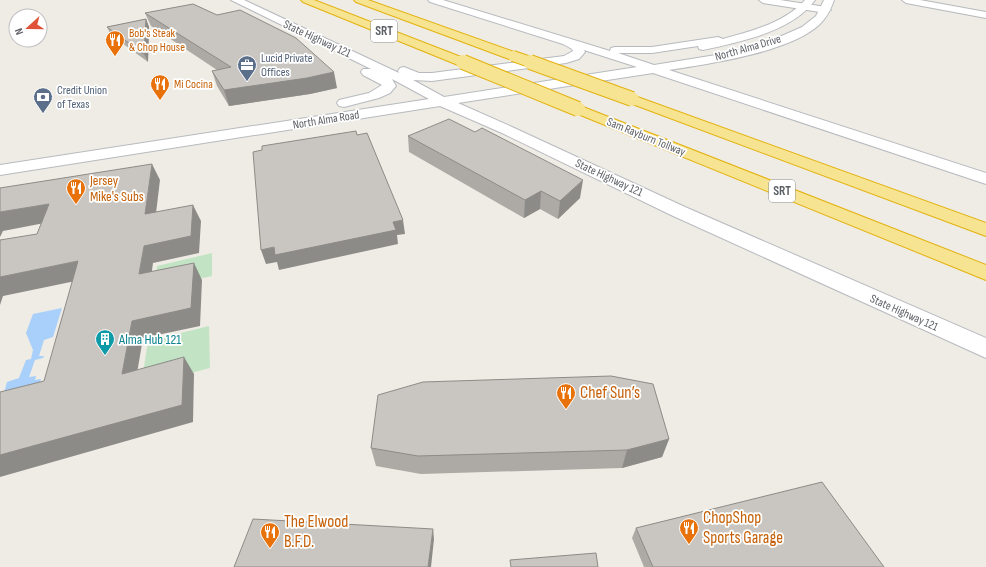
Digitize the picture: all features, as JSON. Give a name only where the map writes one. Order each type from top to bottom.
[{"type":"highway","name":"Sam Rayburn Tollway","points":[[306,0],[986,273]]},
{"type":"highway","name":"SRT","points":[[359,0],[986,230]]},
{"type":"main road","name":"State Highway 121","points":[[236,0],[424,90],[443,102],[507,130],[678,211],[986,349]]},
{"type":"main road","points":[[433,0],[627,60],[858,138],[986,179]]},
{"type":"main road","name":"North Alma Drive","points":[[627,60],[706,47],[738,37],[783,21],[798,13],[807,3]]},
{"type":"main road","name":"North Alma Drive","points":[[652,69],[716,58],[767,46],[814,24],[827,5]]},
{"type":"main road","points":[[566,41],[602,48],[640,51],[738,37]]},
{"type":"main road","points":[[332,45],[372,56],[417,77],[432,78],[566,59],[578,54],[579,52],[577,47],[566,41]]},
{"type":"main road","points":[[332,45],[344,61],[387,82],[389,86],[386,90],[379,93],[344,102]]},
{"type":"main road","points":[[604,64],[627,60]]},
{"type":"main road","name":"North Alma Road","points":[[330,105],[580,67]]},
{"type":"main road","name":"North Alma Road","points":[[0,155],[443,102],[652,69]]},
{"type":"main road","points":[[507,130],[497,118],[500,107],[642,81],[662,81],[792,122],[858,138]]},
{"type":"main road","points":[[0,170],[58,161],[106,148],[168,138],[186,133],[199,132],[207,134],[222,127],[275,116],[280,112]]},
{"type":"street","points":[[763,0],[827,5]]},
{"type":"street","points":[[906,0],[986,15]]},
{"type":"green space","points":[[212,253],[212,276],[155,288],[157,266]]},
{"type":"green space","points":[[209,326],[210,368],[141,386],[148,341]]},
{"type":"water","points":[[62,308],[53,337],[44,340],[39,356],[44,356],[43,358],[35,360],[29,377],[36,376],[35,380],[41,379],[39,387],[3,396],[7,382],[19,378],[26,360],[31,359],[33,350],[26,333],[33,314]]},
{"type":"building","points":[[193,4],[217,15],[240,10],[296,38],[334,72],[307,78],[224,90],[212,71],[231,67],[145,13]]},
{"type":"building","points":[[146,19],[144,54],[107,27]]},
{"type":"building","points":[[449,119],[475,132],[482,128],[583,180],[560,201],[541,191],[525,200],[408,136]]},
{"type":"building","points":[[356,131],[357,135],[367,133],[403,220],[393,222],[396,230],[275,255],[274,247],[261,250],[253,152],[262,150],[262,146]]},
{"type":"building","points":[[152,164],[145,214],[193,205],[191,236],[144,246],[139,274],[194,263],[191,308],[132,321],[122,374],[184,357],[182,405],[0,455],[0,392],[44,381],[78,261],[0,277],[0,240],[37,234],[49,204],[0,212],[0,188]]},
{"type":"building","points":[[611,376],[653,384],[669,439],[627,450],[418,456],[371,448],[378,395],[423,382]]},
{"type":"building","points":[[822,482],[884,567],[653,567],[636,528]]},
{"type":"building","points":[[253,519],[433,529],[428,567],[234,567]]},
{"type":"building","points":[[596,553],[598,567],[511,567],[510,560]]},
{"type":"place","name":"Bob's Steak & Chop House","points":[[115,57]]},
{"type":"place","name":"Lucid Private Offices","points":[[247,82]]},
{"type":"place","name":"Mi Cocina","points":[[160,101]]},
{"type":"place","name":"Credit Union of Texas","points":[[43,114]]},
{"type":"place","name":"Jersey Mike's Subs","points":[[76,205]]},
{"type":"place","name":"Alma Hub 121","points":[[105,356]]},
{"type":"place","name":"Chef Sun’s","points":[[566,410]]},
{"type":"place","name":"ChopShop Sports Garage","points":[[689,545]]},
{"type":"place","name":"The Elwood B.F.D.","points":[[270,549]]}]
